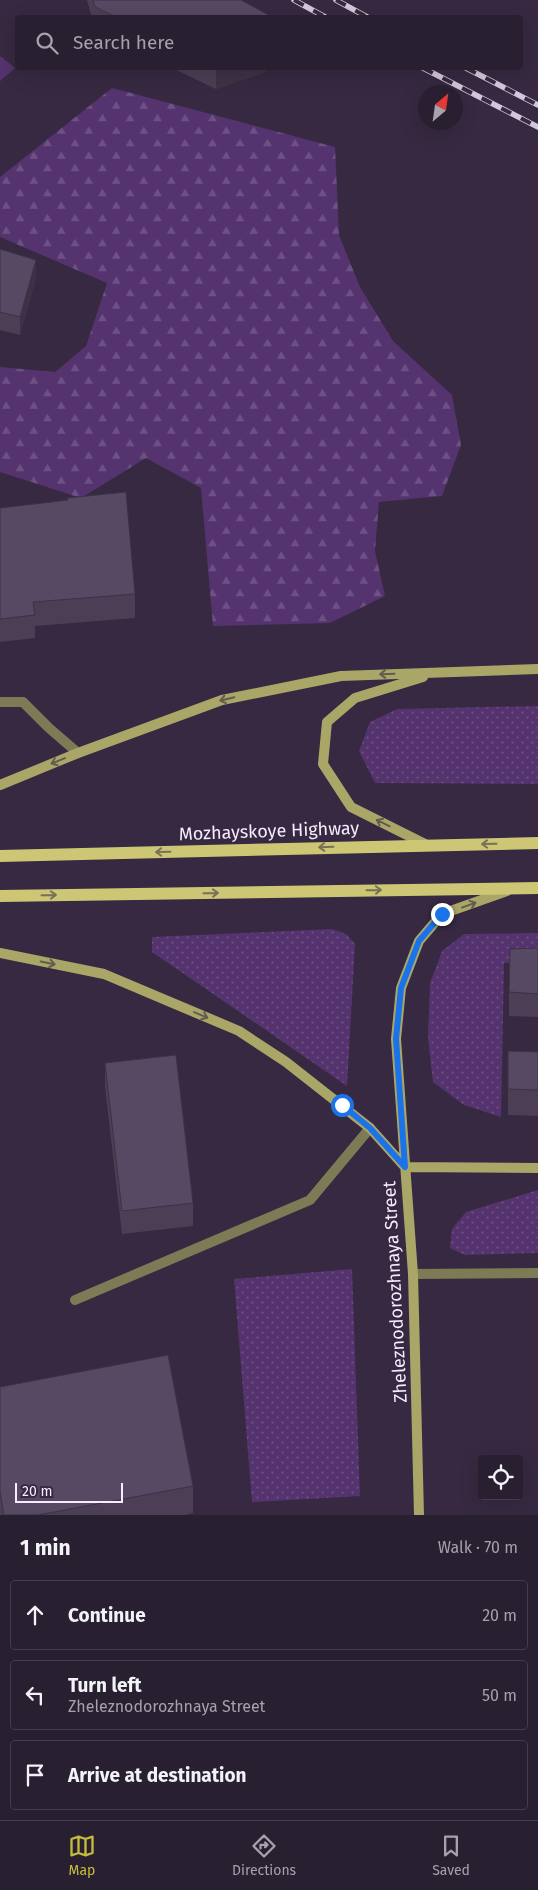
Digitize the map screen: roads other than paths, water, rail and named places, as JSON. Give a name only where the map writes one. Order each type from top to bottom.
[{"type":"main road","name":"Mozhayskoye Highway","points":[[0,856],[538,844]]},
{"type":"main road","points":[[0,896],[538,888]]},
{"type":"street","points":[[0,785],[78,753],[222,700],[341,676],[538,669]]},
{"type":"street","points":[[427,845],[351,807],[323,764],[327,722],[355,698],[436,673]]},
{"type":"street","name":"Zheleznodorozhnaya Street","points":[[420,1515],[413,1274],[396,1039],[401,988],[419,941],[442,914],[512,889]]},
{"type":"street","points":[[0,953],[104,974],[239,1031],[286,1062],[370,1128],[405,1167],[538,1168]]},
{"type":"lane","points":[[0,702],[23,702],[78,753]]},
{"type":"lane","points":[[75,1300],[310,1200],[370,1128]]},
{"type":"lane","points":[[413,1274],[538,1273]]},
{"type":"railway","points":[[294,0],[322,15]]},
{"type":"railway","points":[[336,0],[364,15]]},
{"type":"railway","points":[[427,70],[538,127]]},
{"type":"railway","points":[[470,70],[538,105]]}]
